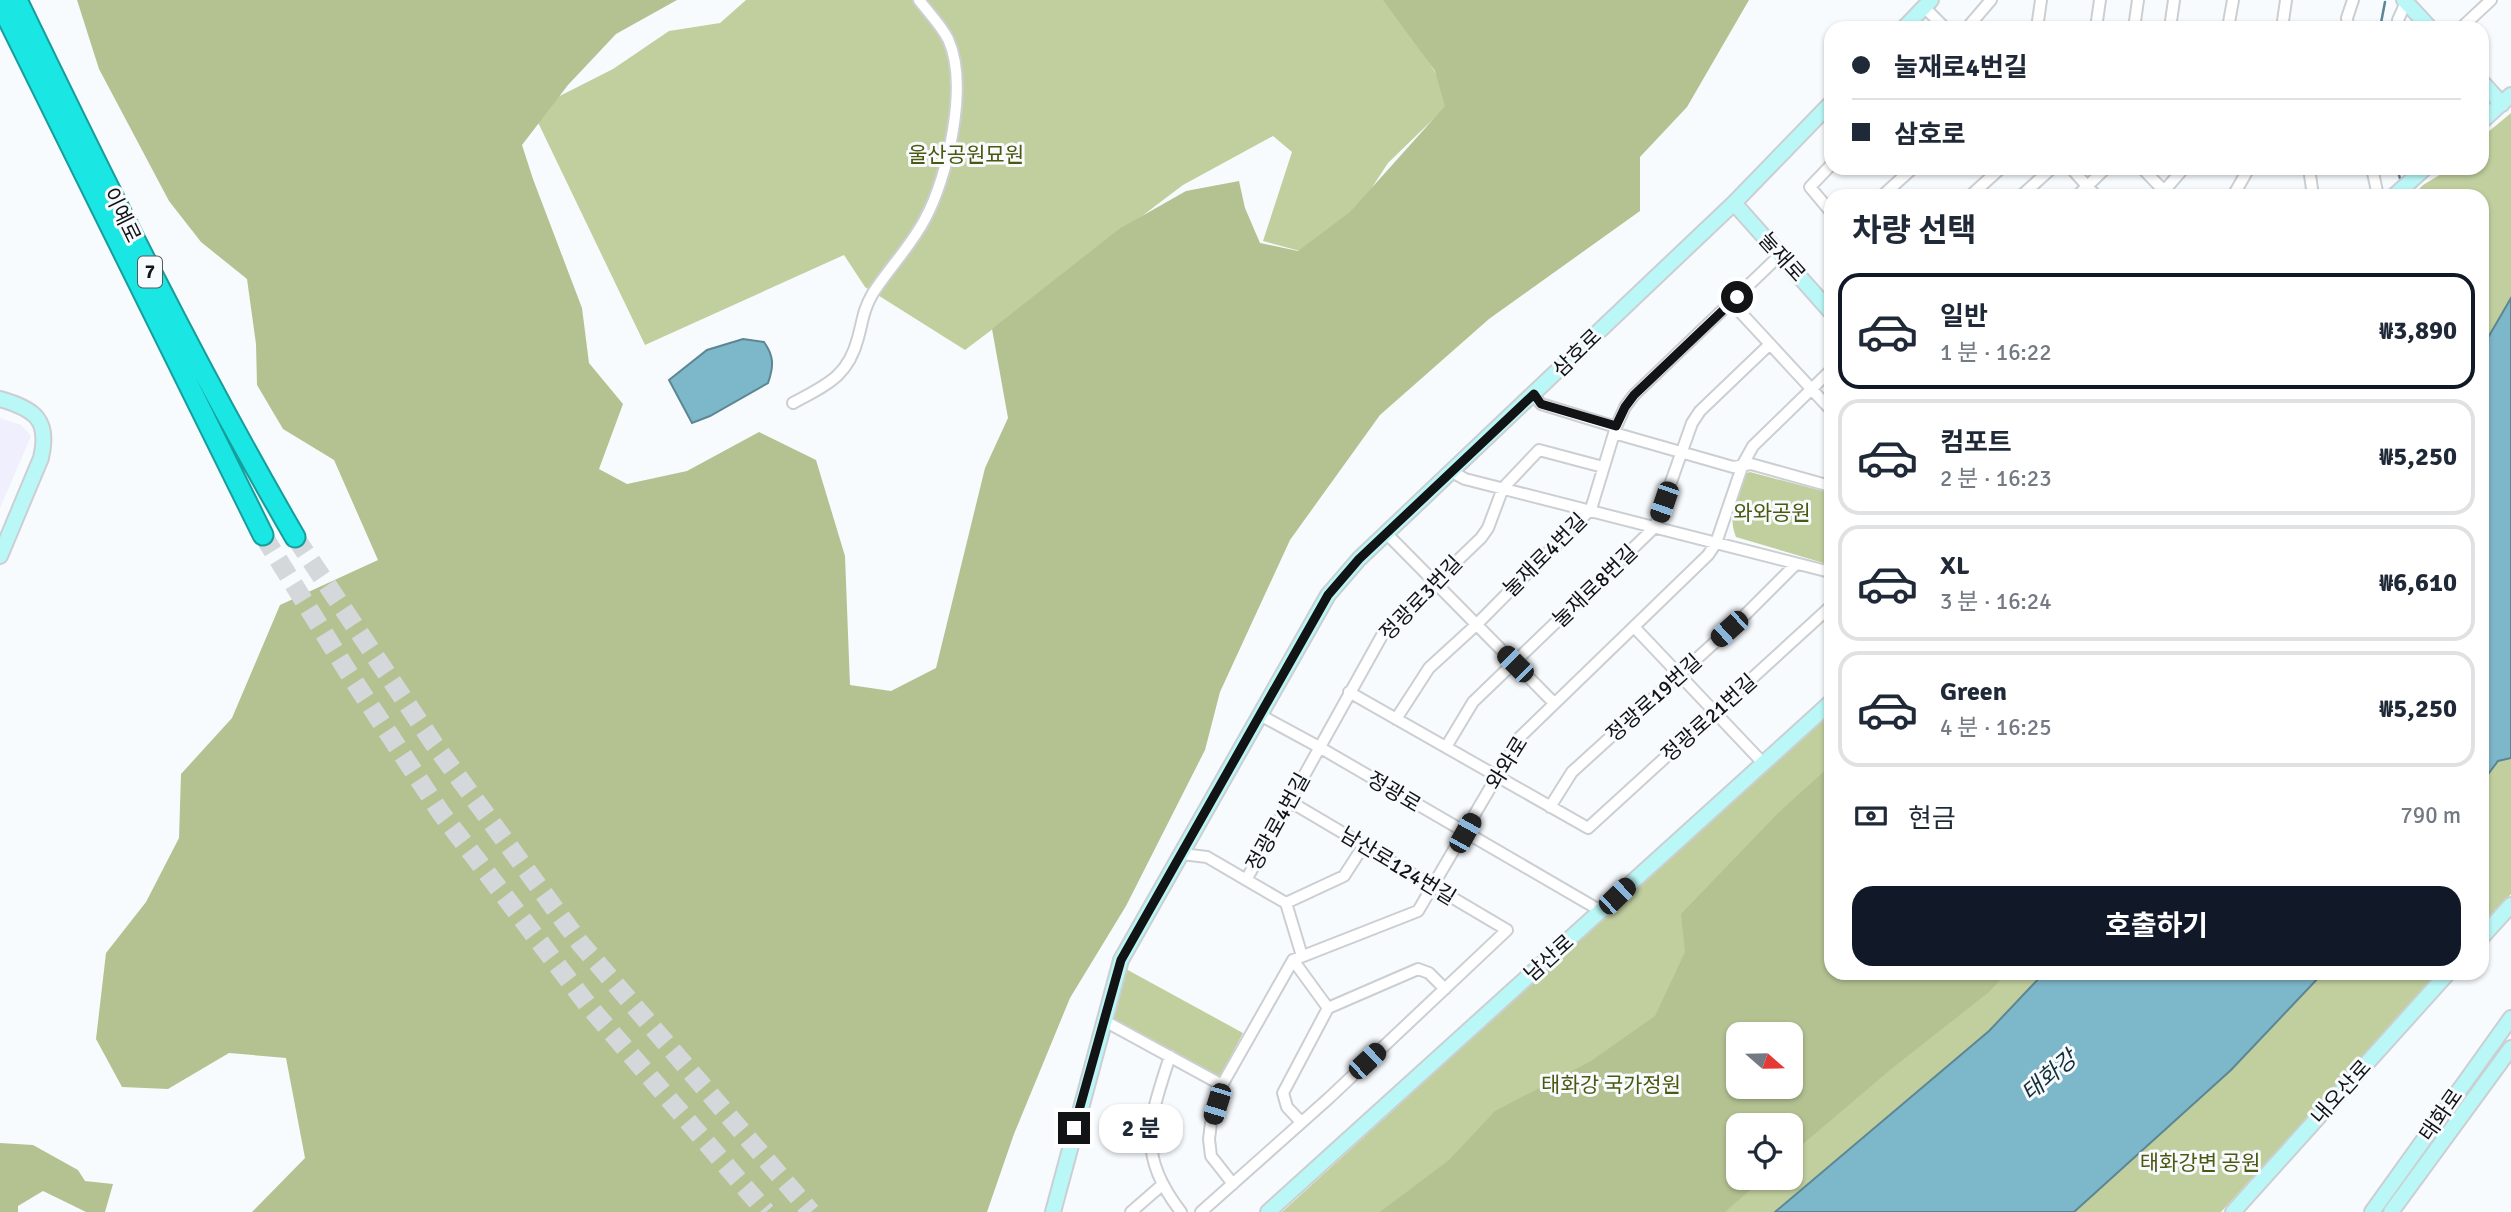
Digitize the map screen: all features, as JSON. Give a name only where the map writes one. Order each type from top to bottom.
[{"type":"highway","name":"이예로","points":[[17,0],[167,306],[232,429],[295,537]]},
{"type":"highway","name":"이예로","points":[[0,3],[263,535]]},
{"type":"main road","points":[[2405,1],[2424,21]]},
{"type":"main road","points":[[1911,21],[1928,3]]},
{"type":"main road","points":[[2489,87],[2509,100],[2489,116]]},
{"type":"main road","name":"삼호로","points":[[1056,1211],[1103,1020],[1121,960],[1328,595],[1359,559],[1734,204],[1824,110]]},
{"type":"main road","points":[[2401,189],[2416,175]]},
{"type":"main road","name":"눌재로","points":[[1734,204],[1824,304]]},
{"type":"main road","points":[[0,399],[29,409],[37,417],[45,442],[41,458],[0,556]]},
{"type":"main road","name":"남산로","points":[[1268,1212],[1824,708]]},
{"type":"main road","points":[[2489,930],[2508,912]]},
{"type":"main road","name":"내오산로","points":[[2233,1212],[2442,980]]},
{"type":"main road","name":"태화로","points":[[2372,1212],[2511,1018]]},
{"type":"main road","name":"태화로","points":[[2391,1212],[2511,1048]]},
{"type":"street","points":[[793,403],[834,380],[848,365],[858,338],[862,314],[872,294],[925,221],[940,187],[955,105],[956,67],[947,38],[919,0]]},
{"type":"street","points":[[1973,21],[1991,0]]},
{"type":"street","points":[[2038,21],[2041,0]]},
{"type":"street","points":[[2097,21],[2100,0]]},
{"type":"street","points":[[2135,21],[2138,0]]},
{"type":"street","points":[[2171,21],[2174,0]]},
{"type":"street","points":[[2229,21],[2233,0]]},
{"type":"street","points":[[2283,21],[2286,0]]},
{"type":"street","points":[[2468,21],[2491,0]]},
{"type":"street","points":[[2347,21],[2352,1]]},
{"type":"street","points":[[2399,21],[2405,1]]},
{"type":"street","points":[[1928,3],[1940,21]]},
{"type":"street","points":[[1824,172],[1810,187],[1824,204]]},
{"type":"street","points":[[1890,189],[1905,175]]},
{"type":"street","points":[[1978,189],[1993,175]]},
{"type":"street","points":[[2029,189],[2044,175]]},
{"type":"street","points":[[2077,175],[2090,189]]},
{"type":"street","points":[[2084,189],[2099,175]]},
{"type":"street","points":[[2149,175],[2163,189]]},
{"type":"street","name":"눌재로4번길","points":[[1396,719],[1430,668],[1591,509],[1615,430],[1625,407],[1634,395],[1780,255]]},
{"type":"street","points":[[1731,302],[1824,402]]},
{"type":"street","name":"눌재로8번길","points":[[1446,747],[1473,702],[1655,527],[1692,423],[1700,411],[1770,344]]},
{"type":"street","name":"와와로","points":[[1298,958],[1418,911],[1520,737],[1708,555],[1716,542],[1743,464],[1756,442],[1824,377]]},
{"type":"street","points":[[1534,394],[1541,404],[1733,467],[1751,464],[1824,483]]},
{"type":"street","points":[[1503,488],[1539,450],[1603,467]]},
{"type":"street","points":[[1452,472],[1465,479],[1591,509],[1824,571]]},
{"type":"street","name":"정광로3번길","points":[[1319,747],[1385,630],[1488,528],[1503,488]]},
{"type":"street","points":[[1386,533],[1554,703]]},
{"type":"street","name":"정광로19번길","points":[[1550,807],[1572,772],[1795,565]]},
{"type":"street","name":"정광로21번길","points":[[1550,807],[1588,828],[1824,613]]},
{"type":"street","points":[[1635,628],[1763,763]]},
{"type":"street","points":[[1349,692],[1550,807]]},
{"type":"street","name":"정광로","points":[[1260,715],[1601,911]]},
{"type":"street","name":"정광로4번길","points":[[1286,903],[1246,880],[1319,747]]},
{"type":"street","name":"남산로124번길","points":[[1290,801],[1507,930],[1445,989]]},
{"type":"street","points":[[1328,1008],[1298,958],[1286,903],[1344,876],[1364,845]]},
{"type":"street","points":[[1182,854],[1207,857],[1246,880]]},
{"type":"street","points":[[1233,1184],[1211,1156],[1211,1123],[1222,1085],[1298,958]]},
{"type":"street","points":[[1201,1212],[1301,1122],[1445,989],[1429,973],[1418,970],[1328,1008],[1283,1093],[1287,1107],[1301,1122]]},
{"type":"street","points":[[1103,1020],[1222,1085]]},
{"type":"street","points":[[1170,1056],[1149,1135],[1152,1159],[1162,1185],[1181,1212]]},
{"type":"street","points":[[1131,1212],[1162,1185]]},
{"type":"shaded area","points":[[0,418],[21,425],[31,436],[0,508]]},
{"type":"green space","points":[[77,0],[677,0],[616,34],[568,85],[522,145],[582,308],[589,363],[623,404],[599,469],[627,484],[687,471],[759,432],[816,460],[845,556],[850,685],[891,691],[936,668],[985,468],[1008,418],[992,329],[1119,229],[1186,191],[1239,181],[1245,208],[1260,243],[1298,251],[1350,212],[1445,106],[1435,71],[1383,0],[1749,0],[1687,107],[1640,157],[1640,211],[1489,319],[1380,415],[1290,540],[1220,692],[1205,750],[1126,906],[1070,998],[1014,1134],[987,1212],[252,1212],[305,1158],[286,1058],[229,1053],[168,1089],[122,1087],[96,1039],[106,953],[146,902],[179,838],[181,774],[232,718],[280,605],[378,560],[334,460],[283,429],[257,385],[256,344],[247,279],[201,242],[169,201],[99,69]]},
{"type":"green space","name":"울산공원묘원","points":[[746,0],[1389,0],[1453,100],[1388,163],[1326,258],[1263,241],[1292,152],[1273,136],[1183,185],[965,350],[865,287],[844,255],[645,345],[532,110],[613,69],[669,31],[720,23]]},
{"type":"green space","points":[[2511,113],[2511,298],[2489,336],[2489,189],[2419,189],[2439,175],[2489,175],[2489,131]]},
{"type":"green space","name":"와와공원","points":[[1750,472],[1824,491],[1824,563],[1736,537],[1732,521],[1734,505],[1744,474]]},
{"type":"green space","name":"태화강 국가정원","points":[[1824,716],[1824,980],[2037,980],[1989,1031],[1803,1188],[1803,1113],[1726,1113],[1726,1190],[1801,1190],[1775,1212],[1282,1212]]},
{"type":"green space","points":[[2511,758],[2511,894],[2489,918],[2489,773],[2498,761]]},
{"type":"green space","points":[[1824,771],[1824,980],[2000,980],[1803,1144],[1803,1113],[1726,1113],[1726,1190],[1750,1190],[1725,1212],[1380,1212],[1449,1160],[1495,1111],[1591,1061],[1655,1016],[1685,952],[1681,914],[1779,812]]},
{"type":"green space","points":[[1126,969],[1243,1033],[1220,1077],[1110,1018]]},
{"type":"green space","name":"태화강변 공원","points":[[2316,980],[2433,980],[2221,1212],[2074,1212],[2231,1070]]},
{"type":"green space","points":[[0,1143],[33,1145],[78,1170],[85,1181],[113,1184],[105,1212],[86,1212],[43,1191],[18,1206],[18,1212],[0,1212]]},
{"type":"water","points":[[2511,298],[2511,758],[2498,761],[2489,773],[2489,336]]},
{"type":"water","points":[[743,339],[764,342],[770,352],[772,361],[768,383],[710,416],[692,423],[669,380],[707,350]]},
{"type":"water","name":"태화강","points":[[2037,980],[2316,980],[2231,1070],[2074,1212],[1775,1212],[1989,1031]]},
{"type":"waterway","points":[[2381,21],[2385,2]]},
{"type":"waterway","points":[[2399,175],[2401,182]]},
{"type":"tunnel","points":[[263,535],[348,672],[441,813],[587,1004],[766,1212]]},
{"type":"tunnel","points":[[295,537],[434,744],[580,943],[811,1212]]},
{"type":"route","points":[[1074,1128],[1121,960],[1328,595],[1359,559],[1534,394],[1541,404],[1616,426],[1634,395],[1737,297]]}]
